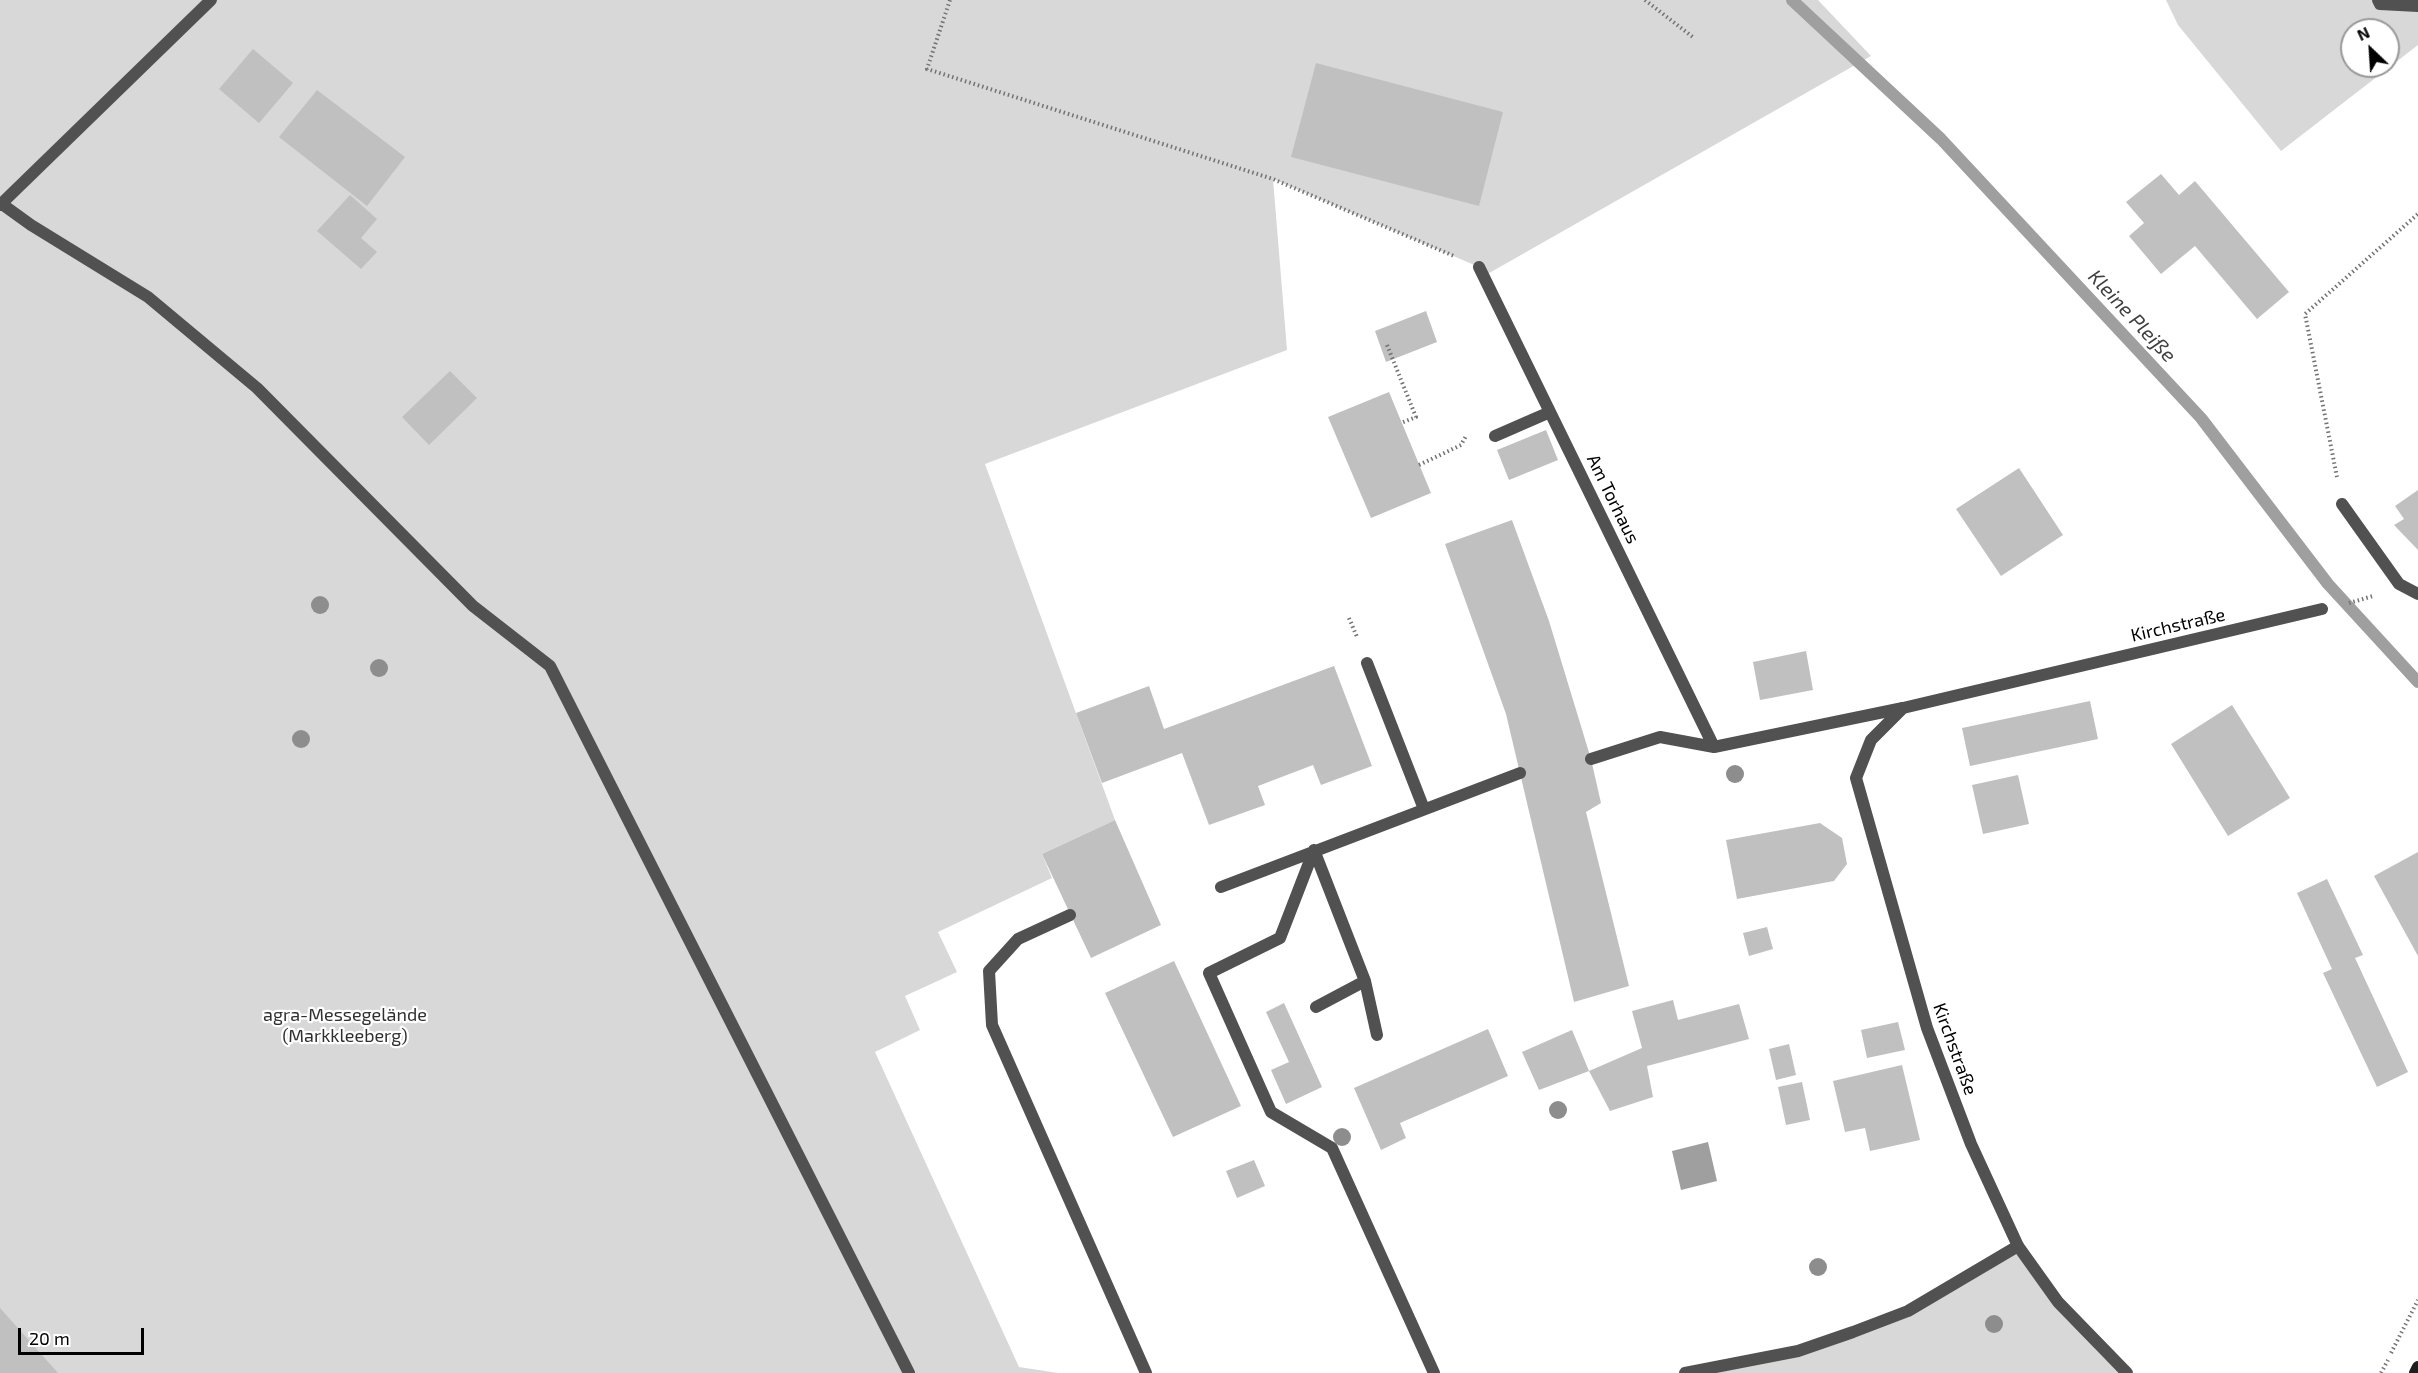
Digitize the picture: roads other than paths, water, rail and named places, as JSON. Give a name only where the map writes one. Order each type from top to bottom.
[{"type":"main road","points":[[2415,1373],[2418,1367]]},
{"type":"street","points":[[211,0],[1,205],[147,297],[258,388],[473,606],[549,666],[909,1373]]},
{"type":"street","points":[[2378,0],[2380,4],[2418,6]]},
{"type":"street","name":"Am Torhaus","points":[[1479,267],[1714,747]]},
{"type":"street","points":[[1495,436],[1550,412]]},
{"type":"street","points":[[2342,504],[2398,584],[2418,594]]},
{"type":"street","name":"Kirchstraße","points":[[1714,747],[1903,708],[2322,609]]},
{"type":"street","points":[[1367,663],[1424,809]]},
{"type":"street","name":"Kirchstraße","points":[[1903,708],[1871,740],[1856,778],[1927,1028],[1971,1144],[2018,1246],[2058,1302],[2127,1373]]},
{"type":"street","points":[[1591,759],[1660,737],[1714,747]]},
{"type":"street","points":[[1221,887],[1520,773]]},
{"type":"street","points":[[1314,850],[1365,981],[1377,1035]]},
{"type":"street","points":[[1314,850],[1280,938],[1209,973],[1271,1112],[1332,1148],[1434,1373]]},
{"type":"street","points":[[1070,915],[1018,939],[989,971],[992,1025],[1146,1373]]},
{"type":"street","points":[[1316,1007],[1365,981]]},
{"type":"street","points":[[1684,1373],[1798,1351],[1853,1332],[1908,1311],[2018,1246]]},
{"type":"waterway","name":"Kleine Pleiße","points":[[1792,0],[1941,139],[2201,418],[2328,584],[2418,682]]},
{"type":"park label","name":"agra-Messegelände (Markkleeberg)","points":[[345,1025]]}]
